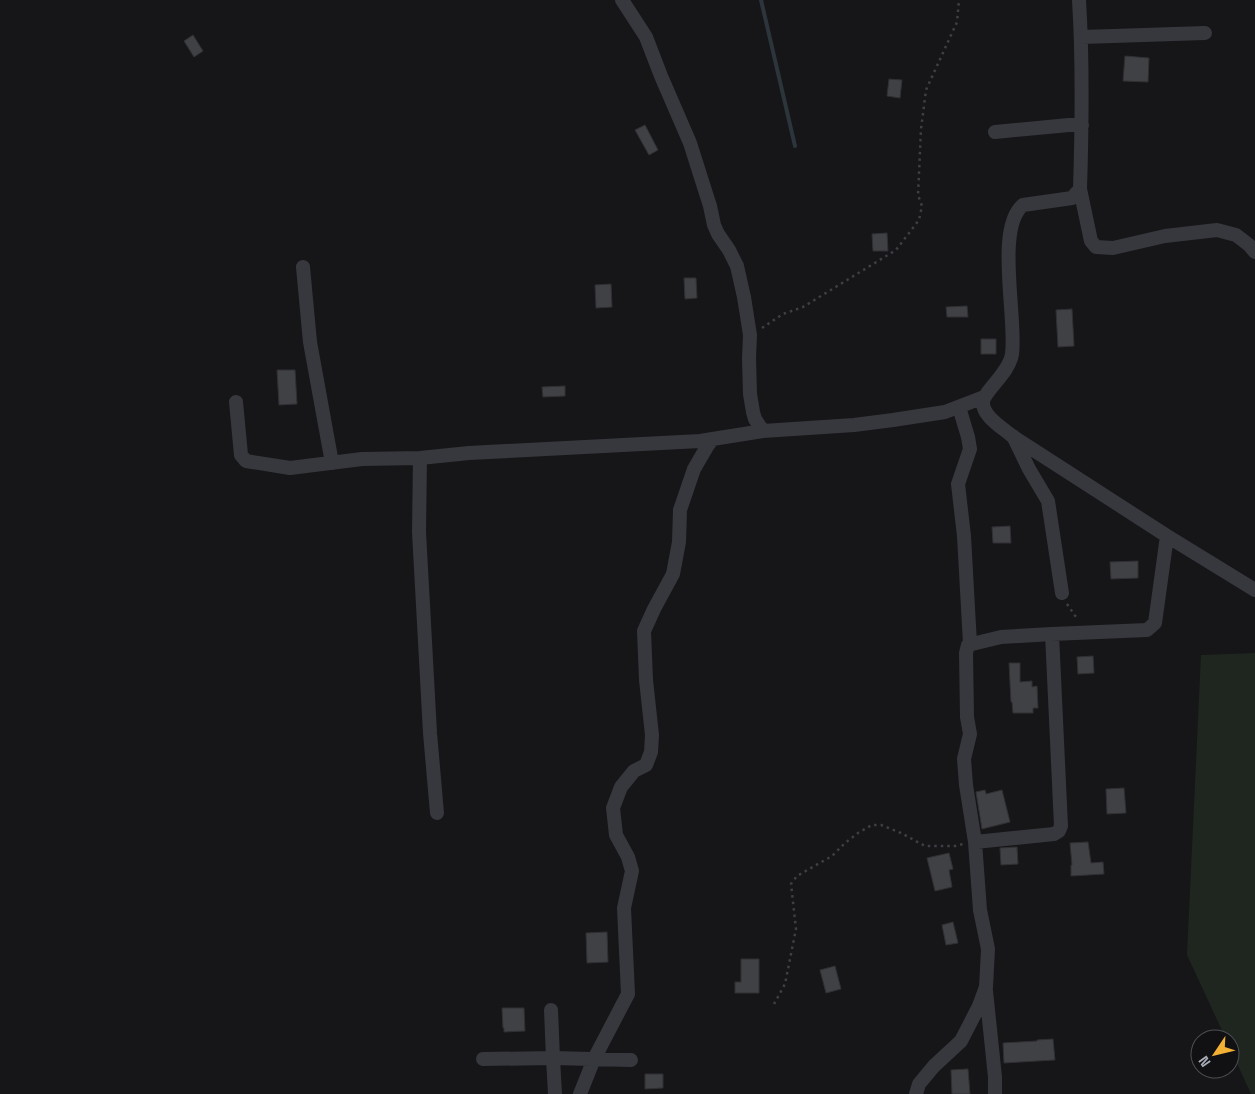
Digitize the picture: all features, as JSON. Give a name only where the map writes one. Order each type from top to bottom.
[{"type":"street","points":[[622,0],[646,37],[690,143],[714,225],[737,266],[746,304],[750,335],[750,394],[753,412],[763,431]]},
{"type":"street","points":[[1080,0],[1082,36],[1080,189],[1091,241],[1096,247],[1113,248],[1165,236],[1217,230],[1236,235],[1255,252]]},
{"type":"street","points":[[1082,36],[1205,32]]},
{"type":"street","points":[[995,132],[1082,125]]},
{"type":"street","points":[[236,402],[241,455],[246,460],[290,468],[362,459],[420,458],[469,453],[690,441],[763,431],[854,425],[945,412],[984,397],[1004,372],[1012,355],[1008,245],[1018,209],[1023,205],[1072,198],[1080,189]]},
{"type":"street","points":[[302,267],[310,342],[332,463]]},
{"type":"street","points":[[984,397],[983,404],[987,413],[1012,436],[1255,590]]},
{"type":"street","points":[[959,407],[970,449],[958,484],[964,536],[970,644],[966,653],[967,717],[970,734],[964,760],[975,842],[980,910],[988,949],[986,988],[995,1094]]},
{"type":"street","points":[[1012,436],[1028,469],[1048,501],[1062,593]]},
{"type":"street","points":[[580,1094],[594,1059],[628,994],[624,908],[632,871],[628,857],[616,836],[613,808],[621,787],[634,772],[646,765],[651,752],[652,735],[646,680],[644,631],[673,574],[680,510],[694,469],[713,439]]},
{"type":"street","points":[[420,458],[419,532],[430,733],[437,813]]},
{"type":"street","points":[[970,644],[1001,637],[1148,630],[1155,623],[1167,536]]},
{"type":"street","points":[[975,842],[1054,834],[1059,831],[1052,634]]},
{"type":"street","points":[[916,1094],[919,1084],[934,1066],[961,1041],[986,988]]},
{"type":"street","points":[[551,1010],[555,1094]]},
{"type":"street","points":[[483,1059],[631,1060]]},
{"type":"path","points":[[750,335],[783,314],[803,306],[896,250],[919,220],[922,206],[918,195],[920,138],[926,90],[956,22],[959,0]]},
{"type":"path","points":[[1062,593],[1069,609],[1088,633]]},
{"type":"path","points":[[774,1004],[786,984],[796,928],[791,884],[797,876],[832,856],[851,838],[872,825],[881,825],[926,846],[955,846],[975,842]]},
{"type":"shaded area","points":[[1255,653],[1255,1094],[1251,1094],[1240,1070],[1240,1029],[1221,1029],[1187,955],[1201,655]]},
{"type":"building","points":[[193,35],[203,51],[194,57],[184,41]]},
{"type":"building","points":[[1125,56],[1149,58],[1148,82],[1123,81]]},
{"type":"building","points":[[889,79],[902,80],[900,98],[887,96]]},
{"type":"building","points":[[645,125],[658,150],[649,155],[635,130]]},
{"type":"building","points":[[887,233],[888,251],[873,251],[872,234]]},
{"type":"building","points":[[684,278],[696,278],[697,298],[685,299]]},
{"type":"building","points":[[611,284],[612,307],[596,308],[595,285]]},
{"type":"building","points":[[967,306],[968,317],[947,317],[946,307]]},
{"type":"building","points":[[1072,309],[1074,346],[1058,347],[1056,310]]},
{"type":"building","points":[[981,339],[996,339],[996,354],[981,354]]},
{"type":"building","points":[[277,370],[295,370],[297,404],[279,405]]},
{"type":"building","points":[[565,386],[565,396],[543,397],[542,387]]},
{"type":"building","points":[[1010,526],[1011,543],[993,543],[992,527]]},
{"type":"building","points":[[1138,561],[1138,578],[1111,579],[1110,562]]},
{"type":"building","points":[[1093,656],[1094,673],[1078,674],[1077,657]]},
{"type":"building","points":[[1009,663],[1020,663],[1020,682],[1032,681],[1032,687],[1037,686],[1038,708],[1033,708],[1033,713],[1013,713]]},
{"type":"building","points":[[1124,788],[1126,813],[1107,814],[1106,789]]},
{"type":"building","points":[[985,790],[986,794],[1002,790],[1010,822],[982,829],[976,792]]},
{"type":"building","points":[[1088,842],[1091,863],[1103,862],[1104,874],[1071,876],[1070,843]]},
{"type":"building","points":[[1017,847],[1018,864],[1001,865],[1000,848]]},
{"type":"building","points":[[949,853],[953,869],[949,870],[952,887],[935,891],[927,858]]},
{"type":"building","points":[[953,922],[958,943],[946,945],[942,925]]},
{"type":"building","points":[[607,932],[608,962],[587,963],[586,933]]},
{"type":"building","points":[[741,959],[759,959],[759,993],[735,993],[735,982],[741,982]]},
{"type":"building","points":[[835,966],[841,989],[826,993],[820,970]]},
{"type":"building","points":[[502,1008],[524,1008],[525,1031],[504,1032]]},
{"type":"building","points":[[1053,1039],[1055,1060],[1004,1063],[1003,1043]]},
{"type":"building","points":[[968,1069],[970,1094],[952,1094],[951,1070]]},
{"type":"building","points":[[645,1074],[663,1074],[663,1088],[645,1089]]},
{"type":"waterway","points":[[761,0],[795,146]]}]
